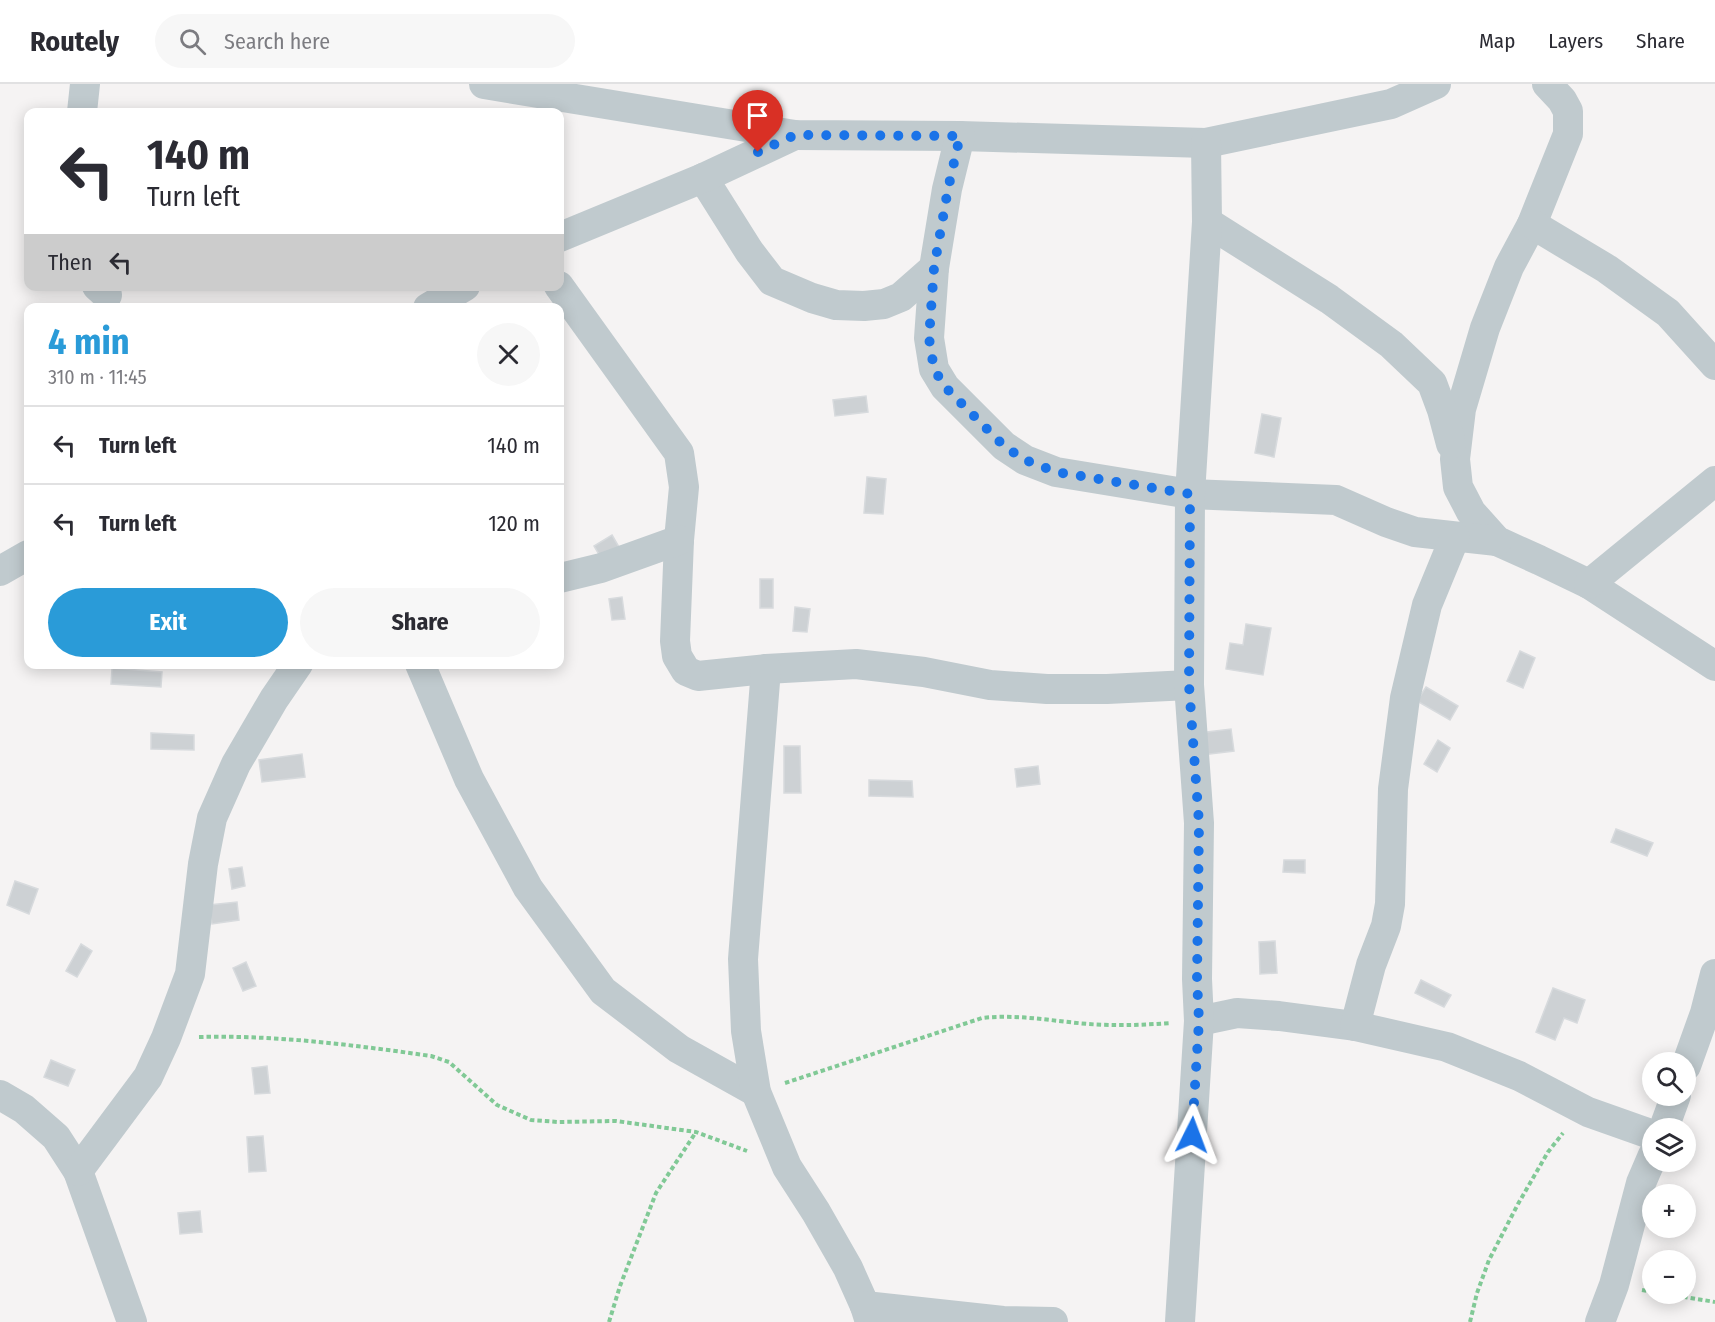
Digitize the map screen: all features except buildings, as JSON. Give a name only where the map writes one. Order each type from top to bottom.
[{"type":"street","points":[[82,108],[85,84]]},
{"type":"street","points":[[484,84],[795,135],[960,136],[1206,143],[1391,104],[1436,84]]},
{"type":"street","points":[[1455,459],[1461,409],[1485,328],[1509,267],[1532,224],[1568,134],[1568,111],[1562,100],[1547,84]]},
{"type":"street","points":[[564,235],[703,178],[795,135]]},
{"type":"street","points":[[960,136],[934,268],[929,338],[934,369],[945,387],[1004,446],[1025,460],[1056,472],[1190,494],[1335,500],[1415,532],[1497,541],[1589,584],[1715,666]]},
{"type":"street","points":[[1180,1322],[1199,1021],[1197,979],[1199,823],[1189,685],[1190,494],[1208,222],[1206,143]]},
{"type":"street","points":[[703,178],[749,251],[772,280],[812,298],[836,305],[884,304],[901,297],[934,268]]},
{"type":"street","points":[[1208,222],[1338,306],[1392,345],[1432,383],[1455,459],[1458,488],[1471,512],[1497,541]]},
{"type":"street","points":[[1532,224],[1607,269],[1668,313],[1715,365]]},
{"type":"street","points":[[436,303],[457,291]]},
{"type":"street","points":[[563,291],[679,453],[684,487],[679,540],[675,641],[677,656],[686,671],[698,676],[766,669],[856,664],[924,672],[990,685],[1047,689],[1189,685]]},
{"type":"street","points":[[1589,584],[1715,481]]},
{"type":"street","points":[[1355,1026],[1371,965],[1386,926],[1390,904],[1394,789],[1405,698],[1426,605],[1455,537]]},
{"type":"street","points":[[564,577],[601,568],[679,540]]},
{"type":"street","points":[[0,571],[24,557]]},
{"type":"street","points":[[78,1171],[148,1077],[166,1038],[190,974],[203,864],[212,818],[236,764],[295,669]]},
{"type":"street","points":[[422,669],[469,780],[528,888],[603,991],[679,1049],[756,1092]]},
{"type":"street","points":[[766,669],[743,959],[746,1031],[756,1092],[787,1167],[848,1268],[868,1314],[1053,1322]]},
{"type":"street","points":[[1692,1052],[1710,1014],[1715,974]]},
{"type":"street","points":[[1197,979],[1218,1000],[1236,1013]]},
{"type":"street","points":[[1199,1021],[1236,1013],[1279,1016],[1355,1026],[1448,1047],[1519,1076],[1588,1112],[1642,1132]]},
{"type":"street","points":[[0,1095],[24,1109],[56,1137],[78,1171],[132,1322]]},
{"type":"street","points":[[1600,1322],[1614,1285],[1646,1172]]},
{"type":"path","points":[[756,1092],[982,1018],[1001,1016],[1089,1024],[1141,1025],[1199,1021]]},
{"type":"path","points":[[166,1038],[236,1036],[292,1039],[431,1056],[449,1062],[497,1105],[531,1120],[616,1121],[696,1132],[787,1167]]},
{"type":"path","points":[[1470,1322],[1477,1293],[1489,1260],[1518,1204],[1548,1152],[1569,1124],[1588,1112]]},
{"type":"path","points":[[609,1322],[620,1286],[656,1193],[696,1132]]},
{"type":"path","points":[[1696,1299],[1715,1302]]},
{"type":"route","points":[[758,152],[795,135],[960,136],[934,268],[929,338],[934,369],[945,387],[1004,446],[1025,460],[1056,472],[1190,494],[1189,685],[1199,823],[1197,979],[1199,1021],[1192,1135]]}]
